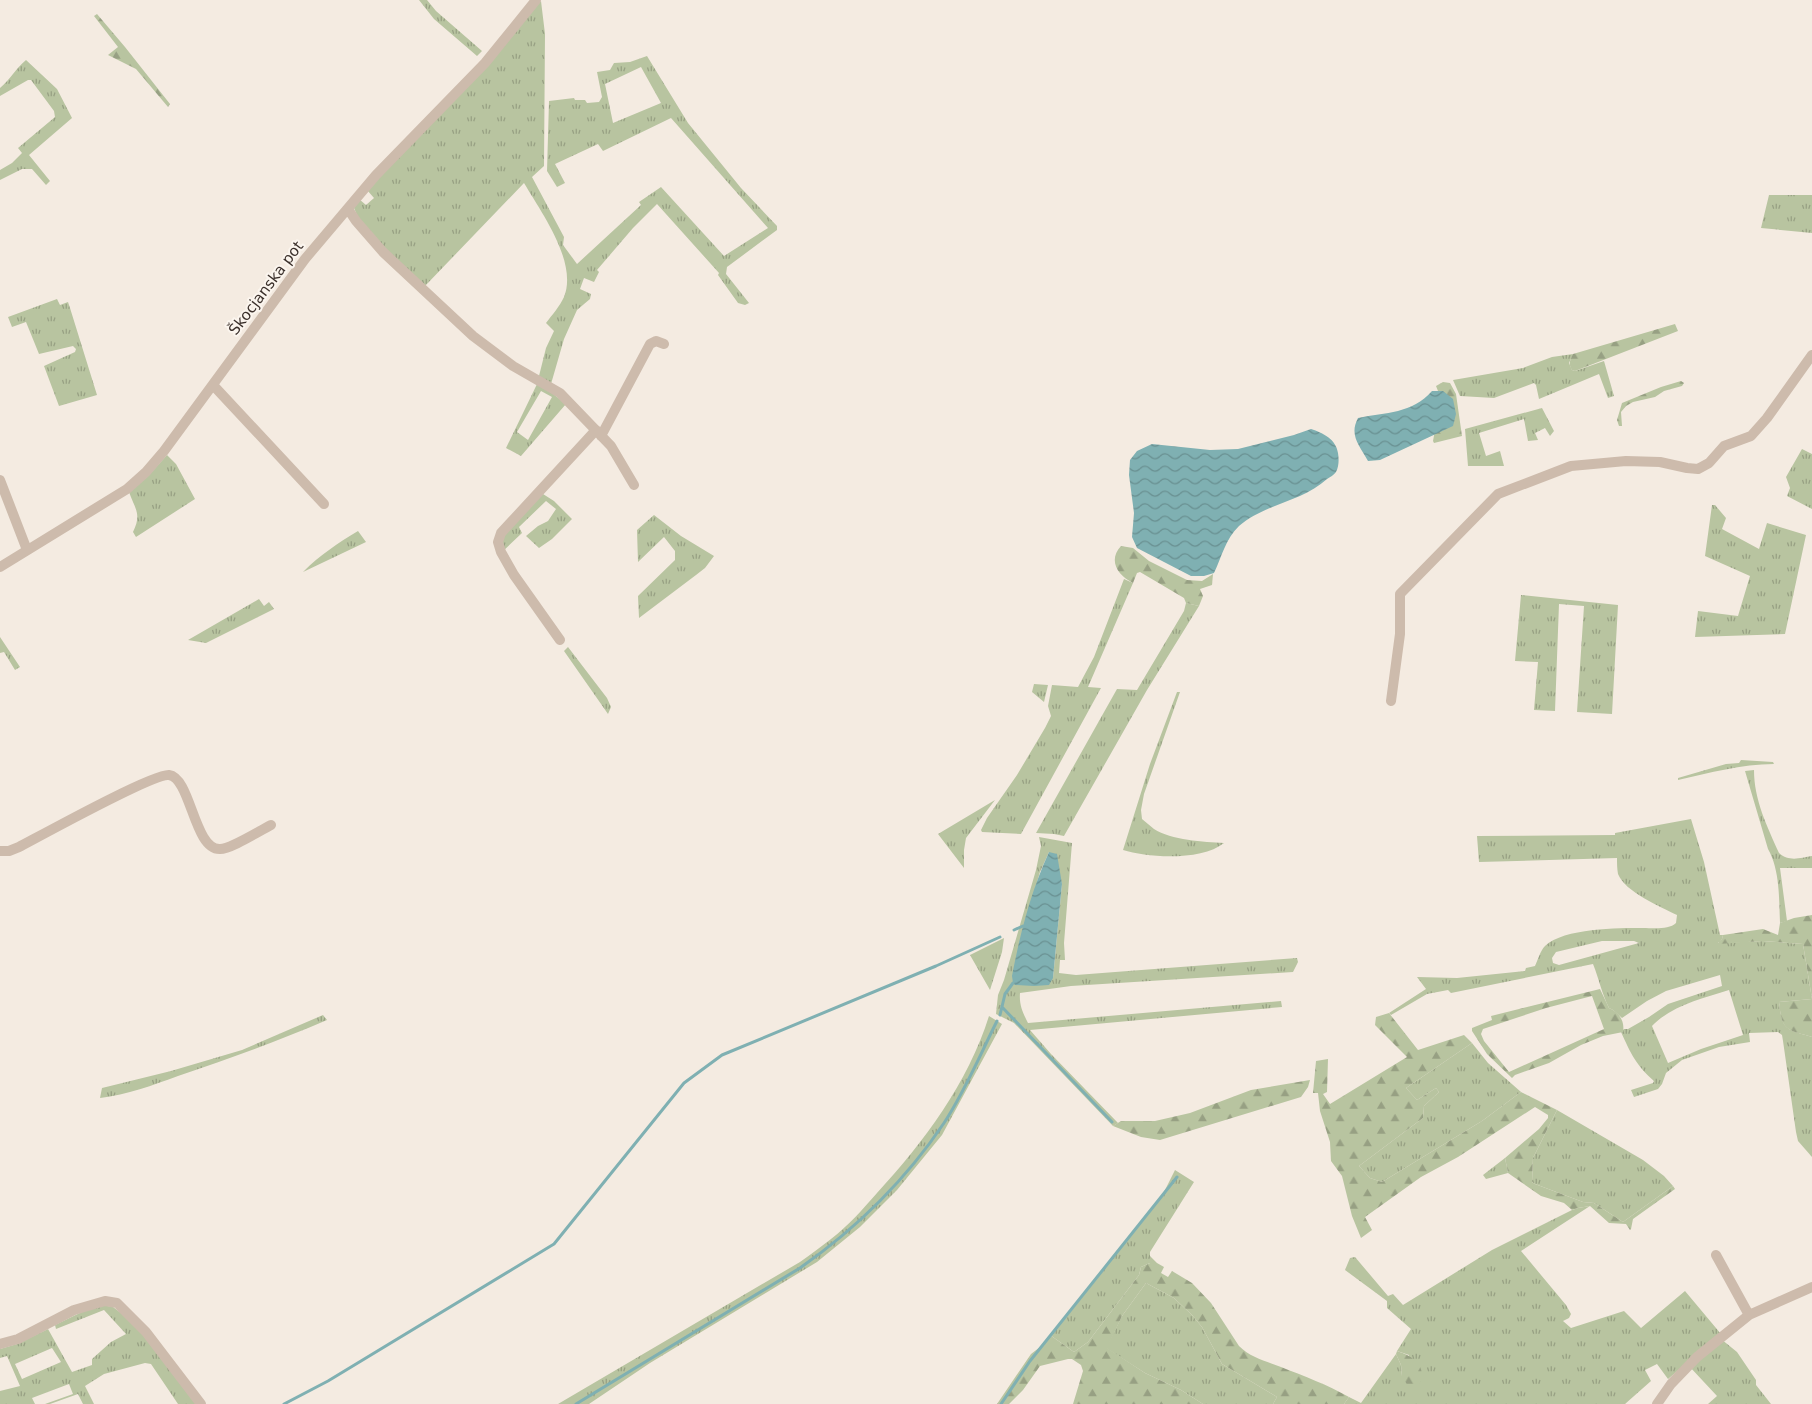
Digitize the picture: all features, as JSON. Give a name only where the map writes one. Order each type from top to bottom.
[{"type":"street","name":"Škocjanska pot","points":[[0,568],[127,489],[146,472],[164,451],[305,259],[376,175],[485,63],[536,0]]},
{"type":"street","points":[[348,209],[382,252],[473,336],[513,366],[560,393],[611,446],[634,485]]},
{"type":"street","points":[[560,640],[514,576],[501,552],[498,542],[501,534],[598,433],[650,344],[656,341],[664,344]]},
{"type":"street","points":[[1391,701],[1400,634],[1400,594],[1498,494],[1571,466],[1626,461],[1660,462],[1698,469],[1709,463],[1724,446],[1750,436],[1767,418],[1812,355]]},
{"type":"street","points":[[213,385],[324,504]]},
{"type":"street","points":[[0,480],[27,550]]},
{"type":"street","points":[[0,851],[9,851],[19,847],[143,783],[166,774],[173,776],[180,785],[194,813],[200,832],[209,846],[213,848],[220,849],[235,844],[271,825]]},
{"type":"street","points":[[1716,1255],[1749,1315]]},
{"type":"street","points":[[1657,1404],[1670,1384],[1697,1357],[1749,1315],[1812,1287]]},
{"type":"street","points":[[0,1344],[18,1339],[80,1308],[105,1301],[117,1304],[146,1332],[201,1404]]},
{"type":"green space","points":[[419,0],[427,0],[436,11],[482,51],[477,56],[434,19]]},
{"type":"green space","points":[[541,1],[545,34],[544,166],[532,177],[564,237],[563,245],[577,264],[641,205],[639,202],[661,187],[724,256],[768,228],[671,118],[603,151],[598,144],[555,164],[565,183],[557,187],[547,171],[549,101],[574,98],[575,100],[585,100],[587,103],[599,102],[602,97],[597,72],[610,70],[614,63],[630,62],[647,56],[688,123],[741,188],[777,226],[777,230],[727,267],[726,274],[749,303],[745,305],[738,303],[718,275],[719,273],[657,204],[633,228],[597,270],[599,272],[594,282],[584,278],[580,289],[591,294],[590,299],[577,310],[564,339],[551,384],[539,376],[546,348],[554,331],[546,323],[564,297],[567,283],[566,268],[556,238],[524,183],[425,286],[385,250],[366,229],[359,218],[354,208],[359,199],[366,205],[374,198],[367,190]],"holes":[[[641,67],[661,103],[613,123],[605,84]]]},
{"type":"green space","points":[[97,14],[170,104],[168,107],[136,69],[108,55],[118,47],[94,16]]},
{"type":"green space","points":[[26,60],[57,89],[72,118],[29,155],[50,181],[46,185],[32,169],[22,169],[0,180],[0,170],[12,163],[22,153],[18,148],[55,117],[54,111],[31,80],[0,96],[0,88]]},
{"type":"green space","points":[[1769,195],[1812,195],[1812,233],[1761,228]]},
{"type":"green space","points":[[57,299],[60,305],[68,302],[97,395],[59,406],[44,366],[75,352],[76,349],[73,346],[39,354],[26,322],[12,327],[8,317]]},
{"type":"green space","points":[[1675,324],[1678,331],[1575,371],[1570,366],[1573,354]]},
{"type":"green space","points":[[1573,354],[1569,363],[1572,370],[1575,371],[1604,361],[1614,396],[1608,398],[1599,374],[1539,399],[1534,383],[1494,398],[1460,396],[1453,380],[1523,368],[1552,357]]},
{"type":"green space","points":[[1681,381],[1684,383],[1682,386],[1626,406],[1621,412],[1622,426],[1619,426],[1617,420],[1622,403]]},
{"type":"green space","points":[[538,382],[566,404],[521,456],[506,448]],"holes":[[[541,391],[552,397],[528,440],[517,432]]]},
{"type":"green space","points":[[1443,382],[1450,383],[1456,394],[1462,436],[1434,443],[1442,392],[1438,391],[1436,386]]},
{"type":"green space","points":[[1542,408],[1554,431],[1550,436],[1545,428],[1535,433],[1538,440],[1528,441],[1524,419],[1479,433],[1486,456],[1500,451],[1504,466],[1468,466],[1465,429]]},
{"type":"green space","points":[[1802,449],[1812,454],[1812,509],[1787,496],[1790,488],[1786,477]]},
{"type":"green space","points":[[167,455],[176,464],[195,499],[136,537],[133,532],[137,521],[137,512],[129,492],[148,476]]},
{"type":"green space","points":[[543,494],[554,501],[572,519],[552,539],[539,548],[526,536],[538,526],[548,521],[556,509],[546,501],[519,527],[522,533],[502,552],[502,535]]},
{"type":"green space","points":[[1712,505],[1715,505],[1726,518],[1722,529],[1759,549],[1767,523],[1806,535],[1785,634],[1695,637],[1698,611],[1738,616],[1750,576],[1705,556]]},
{"type":"green space","points":[[654,515],[681,536],[714,556],[705,568],[639,618],[638,596],[675,560],[675,551],[664,537],[638,562],[637,530]]},
{"type":"green space","points":[[358,531],[366,542],[303,572],[329,550]]},
{"type":"green space","points":[[1121,546],[1133,548],[1149,561],[1187,580],[1202,581],[1213,574],[1212,585],[1200,589],[1203,596],[1199,606],[1186,603],[1184,598],[1140,572],[1137,573],[1133,583],[1127,580],[1116,567],[1115,557]]},
{"type":"green space","points":[[1124,579],[1133,583],[1088,687],[1101,688],[1021,834],[982,832],[981,830],[987,818],[1017,775],[1051,716],[1048,706],[1052,685],[1078,687],[1094,657]]},
{"type":"green space","points":[[1521,595],[1618,605],[1612,714],[1577,712],[1584,606],[1559,604],[1555,711],[1534,710],[1538,662],[1515,661]]},
{"type":"green space","points":[[259,599],[264,606],[269,602],[274,609],[206,643],[188,640]]},
{"type":"green space","points":[[1186,603],[1199,606],[1147,690],[1064,836],[1036,833],[1117,689],[1137,690],[1184,611]]},
{"type":"green space","points":[[0,637],[20,667],[15,670],[4,652],[0,653]]},
{"type":"green space","points":[[568,647],[607,698],[611,707],[608,714],[564,651]]},
{"type":"green space","points":[[1034,684],[1048,685],[1044,702],[1032,692]]},
{"type":"green space","points":[[1177,692],[1180,692],[1144,794],[1141,810],[1142,819],[1154,829],[1169,836],[1188,840],[1224,843],[1202,853],[1175,856],[1146,855],[1123,850],[1150,764]]},
{"type":"green space","points":[[1741,760],[1773,762],[1774,764],[1738,767],[1678,780],[1678,778],[1726,764],[1739,763]]},
{"type":"green space","points":[[1754,770],[1759,802],[1779,853],[1787,858],[1812,856],[1812,868],[1780,868],[1787,921],[1780,923],[1775,866],[1768,849],[1745,771]]},
{"type":"green space","points":[[995,800],[966,838],[964,868],[938,834]]},
{"type":"green space","points":[[1691,819],[1704,862],[1720,935],[1723,935],[1718,943],[1763,941],[1803,944],[1812,999],[1779,1002],[1784,1024],[1791,1030],[1812,1037],[1812,1157],[1798,1141],[1782,1035],[1778,1032],[1749,1033],[1750,1042],[1719,1047],[1682,1060],[1666,1073],[1658,1089],[1634,1097],[1631,1090],[1654,1081],[1634,1059],[1621,1032],[1668,1004],[1722,986],[1720,975],[1666,991],[1622,1018],[1609,1008],[1593,964],[1451,993],[1448,990],[1427,994],[1391,1015],[1389,1013],[1426,989],[1417,977],[1457,978],[1525,971],[1526,968],[1535,966],[1545,946],[1565,936],[1592,930],[1665,928],[1676,923],[1677,915],[1644,898],[1622,881],[1618,874],[1617,858],[1479,862],[1477,836],[1615,835],[1615,833]],"holes":[[[1602,941],[1634,941],[1639,943],[1559,965],[1553,963],[1552,958],[1556,952]],[[1729,990],[1743,1035],[1701,1049],[1668,1063],[1652,1026],[1678,1008]]]},
{"type":"green space","points":[[1039,837],[1072,843],[1064,943],[1065,960],[1060,960],[1059,973],[1076,975],[1297,958],[1298,962],[1293,972],[1071,986],[1020,993],[1021,1005],[1028,1023],[1281,1001],[1282,1007],[1030,1030],[1118,1123],[1113,1126],[1014,1023],[996,1014],[998,995],[1036,870],[1041,846]],"holes":[[[1049,852],[1062,884],[1053,978],[1022,933],[1040,872]]]},
{"type":"green space","points":[[1812,915],[1812,999],[1803,944],[1763,941],[1718,944],[1723,935],[1763,929],[1778,935],[1780,923]]},
{"type":"green space","points":[[1004,938],[1002,952],[990,990],[970,955]]},
{"type":"green space","points":[[1600,989],[1609,1008],[1620,1017],[1623,1024],[1623,1032],[1603,1036],[1581,1045],[1549,1063],[1515,1075],[1512,1078],[1487,1054],[1472,1031],[1472,1028],[1492,1020],[1491,1016]],"holes":[[[1592,996],[1604,1029],[1509,1072],[1484,1041],[1481,1034],[1483,1029],[1546,1008]]]},
{"type":"green space","points":[[1812,999],[1812,1037],[1786,1027],[1782,1019],[1779,1002]]},
{"type":"green space","points":[[1389,1013],[1418,1050],[1464,1035],[1472,1043],[1406,1088],[1417,1100],[1436,1088],[1439,1092],[1424,1106],[1423,1118],[1359,1166],[1370,1178],[1382,1182],[1482,1121],[1521,1092],[1557,1110],[1533,1158],[1532,1182],[1535,1184],[1583,1202],[1594,1203],[1623,1222],[1673,1186],[1675,1189],[1633,1219],[1630,1230],[1626,1224],[1609,1223],[1590,1206],[1572,1210],[1564,1203],[1541,1196],[1508,1173],[1505,1158],[1539,1129],[1548,1118],[1548,1115],[1535,1107],[1458,1157],[1421,1177],[1365,1217],[1372,1230],[1361,1238],[1352,1216],[1342,1176],[1331,1161],[1330,1142],[1320,1111],[1318,1093],[1313,1093],[1316,1061],[1328,1059],[1327,1092],[1323,1094],[1330,1104],[1407,1057],[1375,1025],[1376,1017]]},
{"type":"green space","points":[[323,1015],[327,1020],[253,1050],[140,1089],[100,1098],[102,1088],[171,1071],[242,1050]]},
{"type":"green space","points":[[989,1016],[1002,1024],[942,1135],[897,1190],[860,1227],[817,1262],[650,1363],[589,1404],[558,1404],[800,1262],[843,1229],[894,1174],[928,1132],[957,1088],[980,1041]]},
{"type":"green space","points":[[1472,1043],[1488,1063],[1521,1092],[1482,1121],[1382,1182],[1370,1178],[1359,1166],[1423,1118],[1424,1106],[1439,1092],[1436,1088],[1417,1100],[1406,1088]]},
{"type":"green space","points":[[1310,1080],[1308,1087],[1301,1097],[1160,1140],[1141,1137],[1113,1126],[1121,1121],[1155,1121],[1190,1113],[1251,1090]]},
{"type":"green space","points":[[1557,1110],[1643,1160],[1664,1176],[1673,1186],[1623,1222],[1594,1203],[1583,1202],[1535,1184],[1532,1182],[1533,1158]]},
{"type":"green space","points":[[1505,1158],[1508,1173],[1486,1179],[1483,1175]]},
{"type":"green space","points":[[1175,1170],[1194,1182],[1150,1252],[1150,1256],[1157,1263],[1150,1263],[1141,1267],[1139,1275],[1088,1342],[1074,1352],[1050,1335],[1162,1196]]},
{"type":"green space","points":[[1590,1206],[1521,1251],[1566,1305],[1571,1314],[1569,1318],[1563,1321],[1571,1328],[1624,1311],[1641,1328],[1685,1291],[1721,1334],[1668,1379],[1657,1364],[1645,1370],[1651,1381],[1625,1404],[1344,1404],[1349,1397],[1361,1403],[1396,1354],[1401,1365],[1402,1376],[1409,1355],[1397,1351],[1411,1329],[1387,1308],[1387,1301],[1345,1270],[1350,1258],[1355,1257],[1388,1296],[1393,1294],[1403,1305],[1492,1250],[1572,1210]]},
{"type":"green space","points":[[1150,1263],[1157,1263],[1164,1267],[1161,1273],[1168,1277],[1172,1271],[1192,1283],[1211,1303],[1239,1346],[1249,1354],[1316,1381],[1349,1397],[1344,1404],[1273,1404],[1277,1397],[1222,1364],[1202,1327],[1192,1315],[1174,1298],[1146,1283],[1122,1316],[1107,1348],[1145,1373],[1181,1390],[1203,1404],[1073,1404],[1083,1371],[1081,1365],[1072,1359],[1068,1359],[1040,1366],[1023,1390],[1009,1404],[997,1404],[1031,1354],[1044,1344],[1050,1335],[1074,1352],[1088,1342],[1139,1275],[1141,1267]]},
{"type":"green space","points":[[1146,1283],[1174,1298],[1192,1315],[1202,1327],[1222,1364],[1277,1397],[1273,1404],[1203,1404],[1181,1390],[1145,1373],[1106,1348],[1122,1316]]},
{"type":"green space","points":[[102,1305],[113,1307],[133,1322],[197,1404],[178,1404],[151,1364],[145,1363],[104,1374],[85,1386],[94,1404],[83,1404],[78,1394],[45,1404],[73,1394],[69,1384],[32,1398],[35,1404],[0,1404],[0,1391],[20,1386],[7,1356],[0,1358],[0,1349],[17,1344],[48,1329],[72,1372],[92,1365],[92,1359],[111,1342],[126,1334],[104,1310],[56,1329],[55,1325],[86,1310]],"holes":[[[52,1348],[61,1362],[22,1379],[15,1364]]]},
{"type":"green space","points":[[1721,1339],[1737,1352],[1756,1380],[1756,1385],[1771,1404],[1708,1404],[1717,1396],[1689,1366]]},
{"type":"green space","points":[[1397,1351],[1409,1356],[1421,1369],[1421,1381],[1418,1388],[1409,1388],[1402,1376],[1401,1365],[1396,1354]]},
{"type":"water","points":[[1432,391],[1443,391],[1453,399],[1456,414],[1453,426],[1380,460],[1368,461],[1356,440],[1355,424],[1358,418],[1407,408],[1424,399]]},
{"type":"water","points":[[1311,429],[1332,440],[1335,444],[1339,458],[1336,472],[1317,487],[1260,513],[1239,526],[1227,543],[1214,573],[1204,576],[1191,576],[1137,548],[1132,537],[1134,513],[1129,475],[1130,460],[1137,451],[1152,444],[1210,450],[1238,449]]},
{"type":"water","points":[[1049,852],[1057,854],[1062,884],[1053,978],[1049,985],[1015,985],[1012,976],[1022,929],[1031,897]]},
{"type":"waterway","points":[[1014,930],[1023,926]]},
{"type":"waterway","points":[[284,1404],[328,1381],[554,1244],[684,1083],[722,1055],[936,966],[1000,937]]},
{"type":"waterway","points":[[1000,1015],[1005,994],[1013,983]]},
{"type":"waterway","points":[[1002,1007],[1112,1122]]},
{"type":"waterway","points":[[576,1404],[800,1268],[860,1220],[896,1184],[944,1123],[966,1086],[997,1021]]},
{"type":"waterway","points":[[1001,1404],[1030,1361],[1177,1177]]}]
